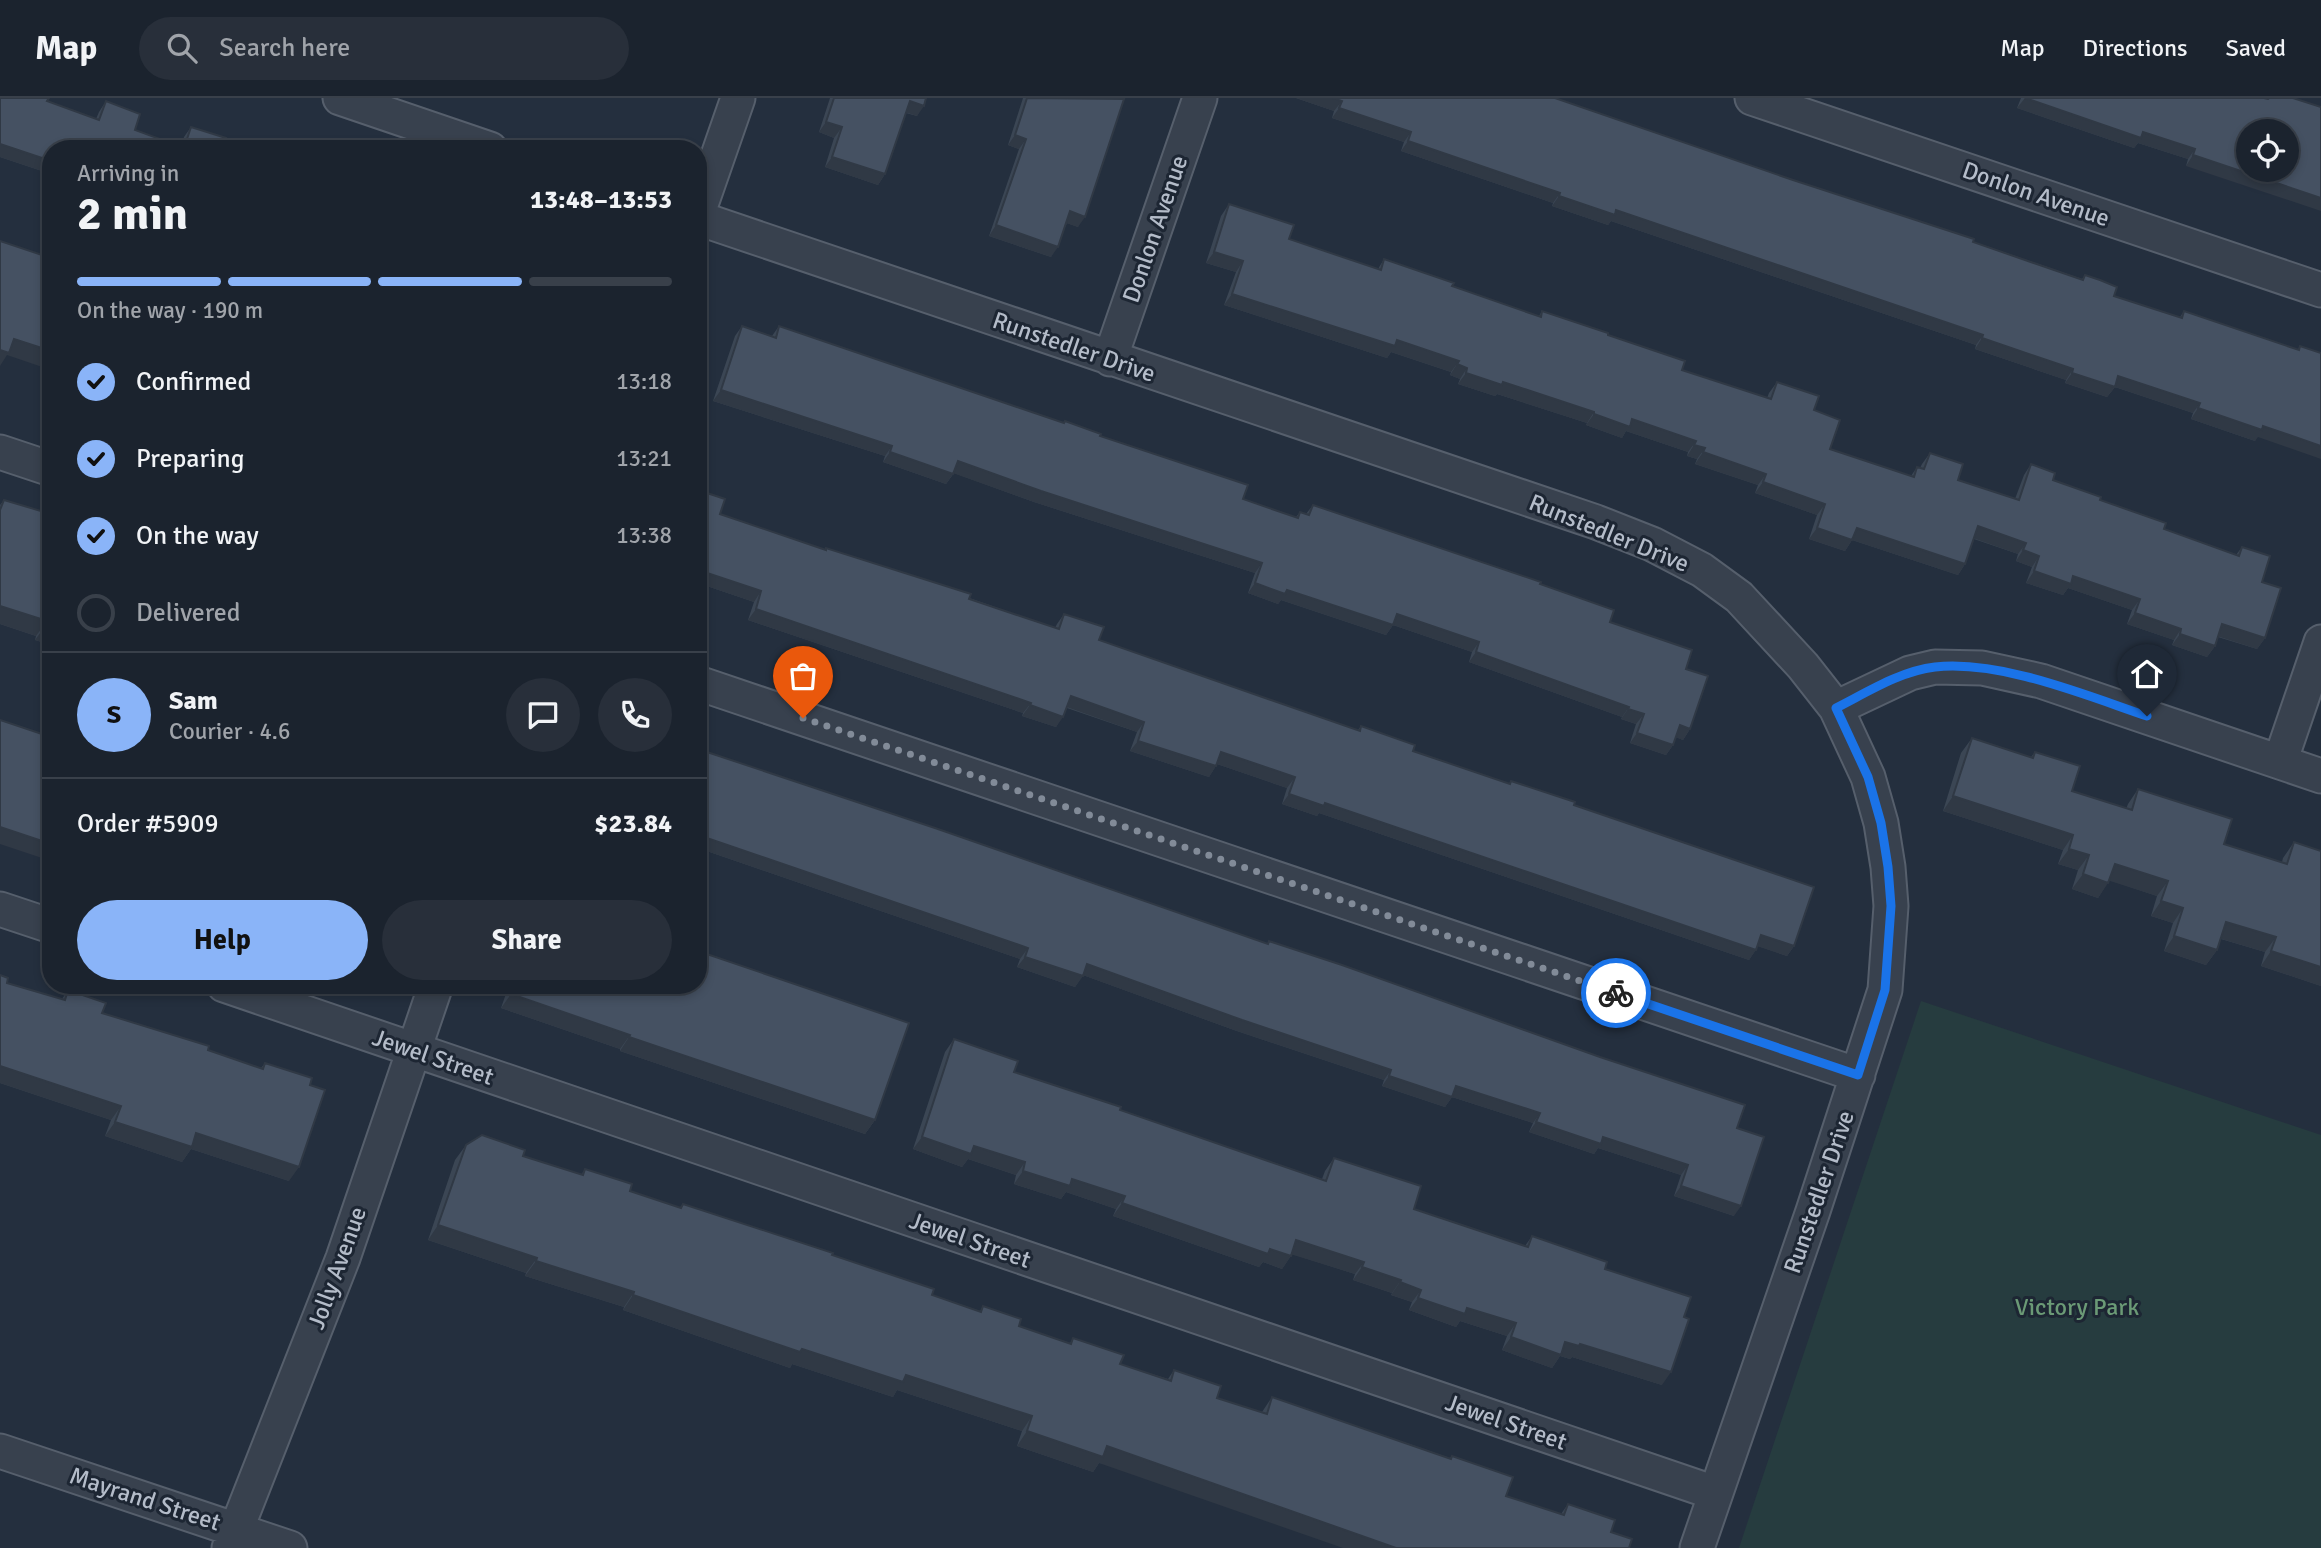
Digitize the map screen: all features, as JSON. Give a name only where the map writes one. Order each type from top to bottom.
[{"type":"street","points":[[340,98],[464,140]]},
{"type":"street","points":[[707,189],[738,98]]},
{"type":"street","name":"Donlon Avenue","points":[[1111,359],[1200,98]]},
{"type":"street","name":"Donlon Avenue","points":[[1752,98],[2321,290]]},
{"type":"street","name":"Runstedler Drive","points":[[707,219],[1652,544],[1702,570],[1739,597],[1803,666],[1836,708],[1868,777],[1881,823],[1891,906],[1885,990],[1697,1548]]},
{"type":"street","points":[[0,452],[42,466]]},
{"type":"street","points":[[2280,762],[2321,642]]},
{"type":"street","points":[[1836,708],[1910,673],[1935,667],[1982,668],[2041,681],[2321,776]]},
{"type":"street","points":[[707,686],[1858,1075]]},
{"type":"street","points":[[0,909],[42,923]]},
{"type":"street","name":"Jewel Street","points":[[250,994],[1715,1493]]},
{"type":"street","name":"Jolly Avenue","points":[[232,1539],[343,1258],[433,994]]},
{"type":"street","name":"Mayrand Street","points":[[0,1451],[232,1539],[290,1548]]},
{"type":"green space","name":"Victory Park","points":[[1921,1001],[2321,1135],[2321,1548],[1739,1548]]},
{"type":"building","points":[[0,98],[49,98],[47,101],[99,120],[106,101],[140,114],[135,130],[162,140],[42,140],[42,158],[0,144]]},
{"type":"building","points":[[834,98],[926,98],[924,106],[910,101],[885,174],[832,157],[842,127],[826,122]]},
{"type":"building","points":[[1027,98],[1124,99],[1085,217],[1070,211],[1058,247],[996,225],[1026,139],[1015,135]]},
{"type":"building","points":[[1333,98],[1555,98],[1974,239],[1973,242],[2083,280],[2085,275],[2100,280],[2117,287],[2114,296],[2182,318],[2184,311],[2299,350],[2300,346],[2321,353],[2321,446],[2263,426],[2262,430],[2198,408],[2200,403],[2118,376],[2115,387],[2072,373],[2073,369],[1982,338],[1983,335],[1616,210],[1615,215],[1559,196],[1560,193],[1408,141],[1411,132],[1339,108],[1342,101]]},
{"type":"building","points":[[2025,98],[2293,98],[2321,107],[2321,198],[2273,182],[2299,182],[2299,119],[2236,119],[2236,169],[2193,155],[2195,149],[2143,132],[2141,138]]},
{"type":"building","points":[[191,127],[226,138],[225,140],[187,140]]},
{"type":"building","points":[[1229,204],[1294,225],[1289,239],[1381,270],[1384,259],[1541,317],[1542,311],[1685,361],[1682,370],[1771,399],[1777,382],[1819,396],[1814,410],[1840,420],[1830,449],[1914,477],[1917,467],[1924,469],[1930,453],[1963,464],[1958,480],[2019,500],[2031,464],[2055,473],[2053,480],[2166,523],[2164,529],[2239,556],[2242,547],[2270,556],[2262,582],[2281,588],[2265,638],[2222,624],[2215,646],[2180,634],[2181,629],[2135,613],[2140,599],[2073,576],[2071,584],[2034,571],[2039,556],[2023,550],[2026,543],[1978,526],[1965,564],[1857,528],[1852,540],[1817,528],[1825,504],[1763,482],[1766,474],[1703,452],[1705,448],[1694,445],[1696,441],[1632,419],[1630,427],[1594,412],[1503,382],[1502,385],[1466,373],[1467,368],[1457,364],[1459,361],[1397,340],[1395,346],[1232,294],[1243,261],[1214,252]]},
{"type":"building","points":[[0,241],[42,255],[42,348],[14,339],[9,353],[0,350]]},
{"type":"building","points":[[742,326],[776,338],[779,326],[1248,485],[1243,499],[1298,518],[1300,512],[1309,515],[1313,505],[1541,582],[1540,584],[1614,610],[1610,622],[1692,650],[1686,669],[1708,676],[1690,729],[1680,725],[1673,745],[1637,733],[1644,714],[1476,652],[1479,642],[1397,614],[1393,625],[1287,590],[1285,594],[1255,583],[1262,563],[958,461],[953,474],[890,452],[892,446],[721,390]]},
{"type":"building","points":[[707,493],[725,499],[720,514],[826,550],[971,594],[969,599],[1059,629],[1064,614],[1104,627],[1099,640],[1360,731],[1361,726],[1415,745],[1413,751],[1510,784],[1511,781],[1575,802],[1574,805],[1814,887],[1794,946],[1761,935],[1756,950],[1325,803],[1324,806],[1289,794],[1295,777],[1221,752],[1216,766],[1138,741],[1144,722],[1071,696],[1063,717],[1030,705],[1031,703],[756,609],[761,591],[707,573]]},
{"type":"building","points":[[4,500],[42,511],[42,619],[0,606],[0,510]]},
{"type":"building","points":[[0,720],[42,734],[42,841],[0,827]]},
{"type":"building","points":[[1972,738],[2033,758],[2035,752],[2080,766],[2072,791],[2132,810],[2138,789],[2232,819],[2224,844],[2287,864],[2294,842],[2321,851],[2321,967],[2271,951],[2276,937],[2226,922],[2217,950],[2174,936],[2183,908],[2161,901],[2168,881],[2115,864],[2108,883],[2083,874],[2089,855],[2069,849],[2073,835],[1953,796]]},
{"type":"building","points":[[707,752],[1268,944],[1269,941],[1342,965],[1600,1057],[1745,1105],[1737,1128],[1764,1137],[1741,1206],[1681,1186],[1688,1165],[1603,1137],[1601,1144],[1536,1122],[1540,1113],[1456,1086],[1452,1097],[1389,1076],[1391,1070],[1087,964],[1083,976],[1025,957],[1028,948],[707,838]]},
{"type":"building","points":[[707,954],[909,1023],[875,1120],[629,1037],[630,1035],[511,994],[707,994]]},
{"type":"building","points":[[0,975],[8,978],[7,983],[42,994],[65,1000],[67,994],[80,994],[106,1003],[102,1013],[209,1046],[208,1050],[263,1069],[265,1063],[312,1078],[310,1085],[325,1090],[299,1167],[196,1133],[192,1147],[115,1122],[121,1106],[0,1066]]},
{"type":"building","points":[[954,1039],[1018,1061],[1014,1072],[1121,1107],[1120,1110],[1326,1181],[1334,1158],[1421,1186],[1414,1209],[1528,1247],[1532,1236],[1607,1262],[1605,1269],[1691,1297],[1684,1317],[1689,1319],[1671,1372],[1580,1344],[1579,1346],[1565,1342],[1561,1355],[1511,1337],[1516,1323],[1467,1308],[1465,1314],[1418,1298],[1421,1290],[1362,1267],[1364,1262],[1296,1240],[1291,1256],[1270,1249],[1268,1254],[1122,1203],[1125,1196],[1072,1179],[1070,1186],[1023,1171],[1025,1162],[974,1146],[971,1154],[922,1137]]},
{"type":"building","points":[[482,1135],[525,1150],[523,1156],[583,1175],[585,1169],[632,1184],[630,1191],[681,1208],[683,1204],[833,1253],[832,1255],[934,1289],[932,1295],[981,1312],[983,1306],[1021,1319],[1019,1326],[1071,1344],[1073,1338],[1124,1355],[1120,1364],[1171,1381],[1174,1370],[1221,1386],[1217,1398],[1267,1414],[1272,1397],[1451,1459],[1452,1456],[1513,1477],[1506,1496],[1564,1515],[1568,1504],[1615,1520],[1611,1532],[1632,1539],[1629,1548],[1396,1548],[1107,1446],[1103,1457],[1027,1431],[1032,1416],[906,1375],[903,1382],[802,1349],[800,1352],[633,1295],[634,1292],[536,1261],[537,1258],[438,1225],[466,1145]]},
{"type":"way so far","points":[[803,718],[1616,993]]},
{"type":"route","points":[[1616,993],[1858,1075],[1885,990],[1891,906],[1881,823],[1868,777],[1836,708],[1910,673],[1935,667],[1982,668],[2041,681],[2147,716]]}]
